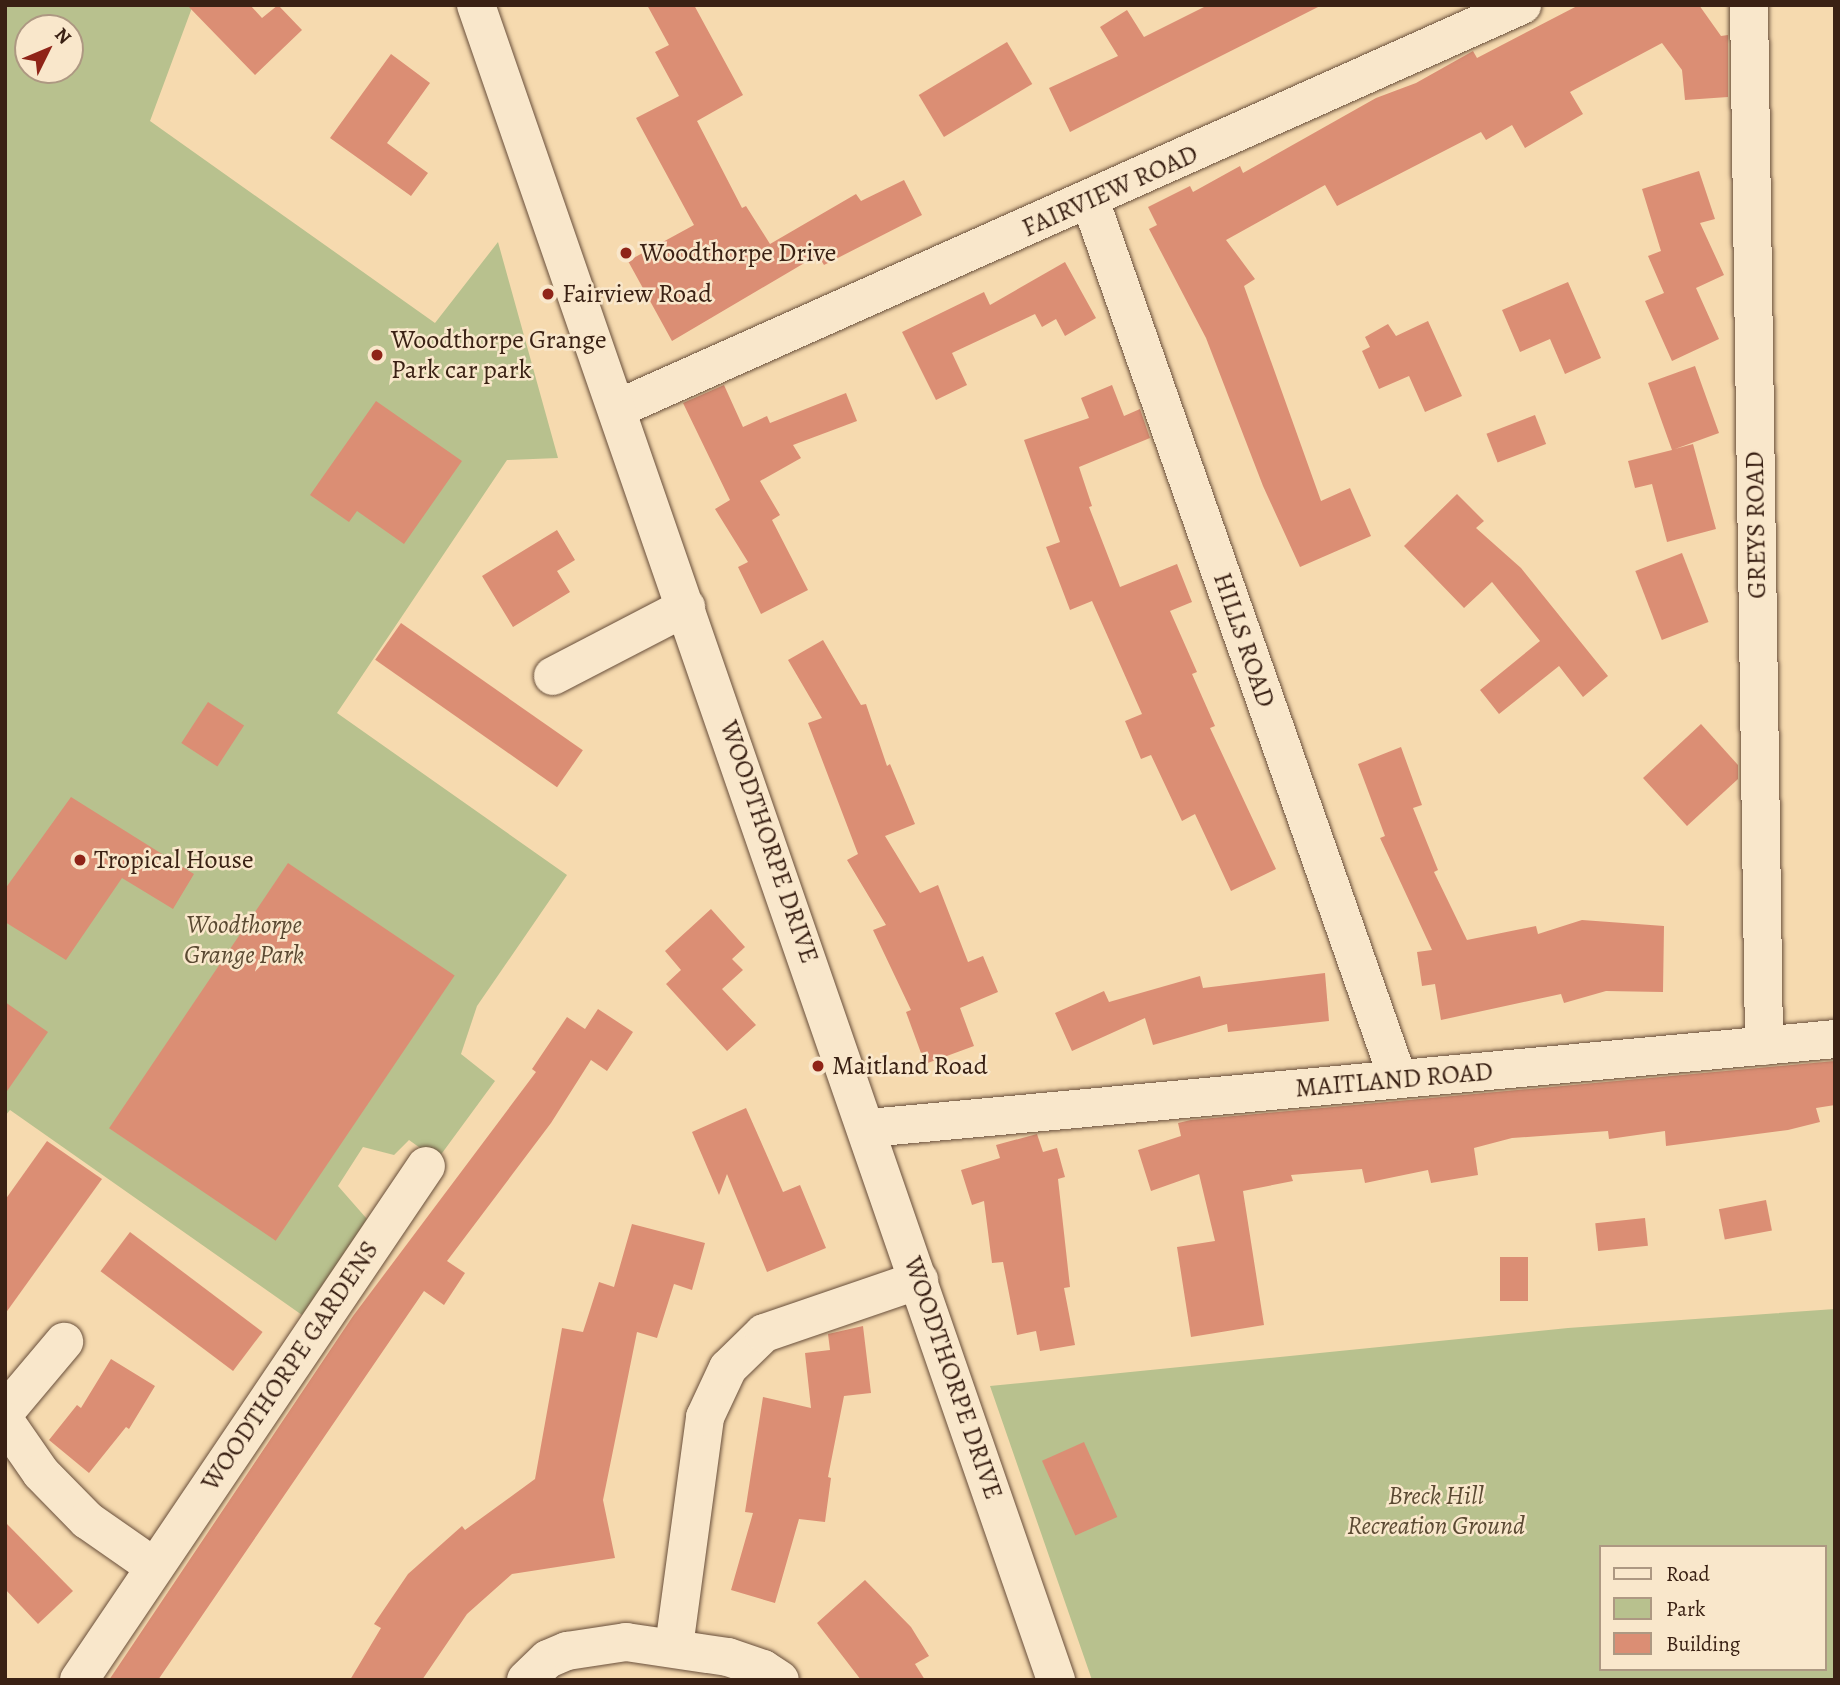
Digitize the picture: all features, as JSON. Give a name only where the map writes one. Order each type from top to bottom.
[{"type":"street","name":"WOODTHORPE DRIVE","points":[[476,5],[620,408],[1056,1680]]},
{"type":"street","name":"FAIRVIEW ROAD","points":[[620,408],[1522,5]]},
{"type":"street","name":"GREYS ROAD","points":[[1749,5],[1764,1046]]},
{"type":"street","name":"HILLS ROAD","points":[[1090,200],[1398,1079]]},
{"type":"street","points":[[554,676],[687,607]]},
{"type":"street","name":"MAITLAND ROAD","points":[[869,1128],[1835,1039]]},
{"type":"street","name":"WOODTHORPE GARDENS","points":[[79,1680],[153,1566],[426,1166]]},
{"type":"street","points":[[674,1647],[705,1417],[728,1368],[764,1333],[919,1280]]},
{"type":"street","points":[[5,1412],[64,1342]]},
{"type":"street","points":[[5,1421],[41,1474],[87,1520],[153,1566]]},
{"type":"street","points":[[526,1680],[548,1659],[585,1645],[626,1642],[728,1657],[763,1669],[780,1680]]},
{"type":"green space","name":"Woodthorpe Grange Park","points":[[5,5],[193,5],[150,121],[435,323],[498,242],[558,458],[507,460],[337,713],[567,875],[477,1006],[461,1054],[495,1081],[437,1160],[409,1140],[394,1155],[363,1147],[338,1186],[367,1219],[302,1315],[10,1110],[5,1116]]},
{"type":"green space","name":"Breck Hill Recreation Ground","points":[[1835,1309],[1835,1680],[1092,1680],[990,1386],[1568,1328]]},
{"type":"building","points":[[187,5],[250,5],[262,18],[278,5],[302,30],[255,75]]},
{"type":"building","points":[[647,5],[694,5],[743,95],[697,121],[742,208],[746,206],[770,244],[856,194],[861,201],[904,180],[922,215],[824,265],[818,255],[672,341],[628,261],[694,225],[636,118],[679,96],[655,52],[669,45]]},
{"type":"building","points":[[1208,5],[1322,5],[1070,132],[1049,88],[1118,56],[1100,27],[1127,10],[1144,37]]},
{"type":"building","points":[[1579,5],[1699,5],[1721,36],[1728,35],[1728,97],[1685,100],[1682,70],[1662,43],[1570,92],[1583,114],[1525,148],[1512,125],[1486,140],[1481,132],[1337,206],[1325,185],[1226,240],[1255,279],[1244,286],[1321,501],[1350,488],[1371,536],[1300,567],[1263,486],[1206,338],[1149,229],[1157,225],[1148,207],[1190,186],[1193,192],[1240,166],[1243,173],[1376,98],[1416,83],[1473,51],[1477,58]]},
{"type":"building","points":[[1007,42],[1032,84],[944,137],[919,95]]},
{"type":"building","points":[[391,54],[430,83],[387,143],[428,173],[411,196],[330,138]]},
{"type":"building","points":[[1699,171],[1715,219],[1700,223],[1724,275],[1696,288],[1719,339],[1672,361],[1645,301],[1664,293],[1648,256],[1661,251],[1642,189]]},
{"type":"building","points":[[1065,262],[1096,318],[1065,336],[1056,319],[1042,327],[1035,314],[952,353],[967,385],[936,400],[902,332],[984,292],[990,305]]},
{"type":"building","points":[[1568,282],[1601,358],[1565,374],[1550,339],[1520,352],[1502,310]]},
{"type":"building","points":[[1428,321],[1462,396],[1425,412],[1409,376],[1379,389],[1362,351],[1370,347],[1365,337],[1388,324],[1396,336]]},
{"type":"building","points":[[1695,366],[1719,433],[1675,449],[1693,444],[1716,529],[1667,542],[1652,484],[1635,488],[1628,461],[1672,450],[1648,383]]},
{"type":"building","points":[[724,385],[743,427],[767,416],[770,423],[846,393],[857,421],[793,445],[801,458],[760,481],[780,515],[772,520],[808,590],[761,614],[738,567],[748,562],[715,509],[730,500],[683,403]]},
{"type":"building","points":[[1112,385],[1124,416],[1140,409],[1150,438],[1079,467],[1092,506],[1089,507],[1120,587],[1177,564],[1192,602],[1170,611],[1197,672],[1192,674],[1215,726],[1210,728],[1276,869],[1231,891],[1195,814],[1182,821],[1151,755],[1141,759],[1125,721],[1142,714],[1092,601],[1070,610],[1046,547],[1060,542],[1024,440],[1089,418],[1081,398]]},
{"type":"building","points":[[376,401],[462,461],[404,544],[357,511],[349,522],[310,495]]},
{"type":"building","points":[[1535,415],[1546,444],[1498,463],[1486,434]]},
{"type":"building","points":[[1457,494],[1484,521],[1476,528],[1521,568],[1608,676],[1583,697],[1559,666],[1499,714],[1480,690],[1540,641],[1492,582],[1464,608],[1404,546]]},
{"type":"building","points":[[557,530],[575,560],[557,571],[570,592],[513,627],[482,576]]},
{"type":"building","points":[[1682,553],[1709,622],[1662,640],[1635,571]]},
{"type":"building","points":[[401,623],[583,750],[557,787],[375,660]]},
{"type":"building","points":[[823,640],[861,705],[866,704],[887,766],[890,764],[915,824],[885,836],[920,893],[938,885],[968,962],[983,956],[998,992],[960,1008],[974,1046],[925,1064],[906,1012],[911,1010],[873,930],[886,925],[847,860],[858,854],[808,723],[822,718],[788,660]]},
{"type":"building","points":[[208,702],[244,725],[217,767],[181,743]]},
{"type":"building","points":[[1701,724],[1738,765],[1738,779],[1687,826],[1643,778]]},
{"type":"building","points":[[1401,747],[1422,805],[1413,808],[1438,870],[1434,872],[1467,940],[1536,926],[1538,934],[1582,920],[1664,926],[1663,992],[1606,991],[1564,1003],[1561,994],[1441,1020],[1435,984],[1422,986],[1417,952],[1432,950],[1380,838],[1385,836],[1358,764]]},
{"type":"building","name":"Tropical House","points":[[71,797],[194,874],[173,909],[122,878],[66,960],[5,922],[5,889]]},
{"type":"building","points":[[288,863],[455,975],[276,1241],[109,1128]]},
{"type":"building","points":[[711,909],[745,947],[732,959],[743,970],[722,989],[756,1025],[727,1051],[666,984],[681,970],[665,951]]},
{"type":"building","points":[[1325,973],[1329,1021],[1228,1032],[1227,1024],[1153,1045],[1145,1018],[1072,1051],[1055,1013],[1104,991],[1109,1002],[1200,976],[1203,988]]},
{"type":"building","points":[[5,1002],[48,1032],[5,1094]]},
{"type":"building","points":[[598,1009],[633,1032],[607,1071],[591,1060],[551,1123],[447,1261],[465,1273],[444,1305],[424,1291],[158,1680],[109,1680],[353,1316],[536,1072],[532,1069],[567,1017],[585,1029]]},
{"type":"building","points":[[1835,1061],[1835,1105],[1816,1108],[1820,1122],[1788,1130],[1666,1146],[1665,1131],[1609,1139],[1608,1131],[1512,1138],[1474,1148],[1478,1175],[1431,1183],[1428,1170],[1365,1183],[1362,1169],[1291,1175],[1293,1181],[1243,1191],[1264,1325],[1191,1337],[1177,1247],[1215,1241],[1199,1174],[1151,1191],[1138,1150],[1181,1136],[1178,1123],[1191,1120]]},
{"type":"building","points":[[746,1108],[783,1192],[800,1185],[826,1248],[767,1272],[727,1174],[719,1195],[692,1132]]},
{"type":"building","points":[[1037,1134],[1043,1152],[1057,1148],[1065,1177],[1058,1179],[1070,1287],[1064,1288],[1075,1345],[1040,1351],[1036,1331],[1017,1335],[1003,1262],[992,1263],[984,1201],[972,1205],[961,1170],[1000,1158],[996,1145]]},
{"type":"building","points":[[47,1141],[102,1179],[5,1314],[5,1200]]},
{"type":"building","points":[[1766,1200],[1772,1230],[1725,1240],[1719,1209]]},
{"type":"building","points":[[1645,1218],[1648,1246],[1598,1251],[1595,1223]]},
{"type":"building","points":[[632,1224],[705,1243],[692,1290],[674,1284],[657,1338],[637,1332],[603,1500],[615,1558],[512,1574],[467,1614],[422,1680],[350,1680],[381,1628],[374,1624],[408,1574],[462,1526],[465,1530],[535,1479],[562,1328],[583,1332],[599,1282],[614,1287]]},
{"type":"building","points":[[130,1232],[263,1332],[233,1371],[101,1271]]},
{"type":"building","points":[[1500,1257],[1528,1257],[1528,1301],[1500,1301]]},
{"type":"building","points":[[863,1326],[871,1393],[844,1396],[828,1477],[831,1478],[825,1522],[799,1519],[775,1603],[731,1590],[753,1513],[745,1512],[763,1397],[811,1408],[805,1353],[830,1350],[828,1334]]},
{"type":"building","points":[[111,1359],[155,1386],[129,1429],[126,1427],[89,1473],[49,1440],[77,1405],[81,1408]]},
{"type":"building","points":[[1084,1442],[1117,1517],[1075,1536],[1042,1461]]},
{"type":"building","points":[[5,1522],[73,1591],[38,1624],[5,1589]]},
{"type":"building","points":[[865,1580],[911,1627],[929,1656],[915,1664],[925,1680],[861,1680],[817,1623]]},
{"type":"place","name":"Woodthorpe Drive","points":[[626,253]]},
{"type":"place","name":"Fairview Road","points":[[548,294]]},
{"type":"place","name":"Woodthorpe Grange Park car park","points":[[377,355]]},
{"type":"place","name":"Tropical House","points":[[80,860]]},
{"type":"place","name":"Maitland Road","points":[[818,1066]]}]
